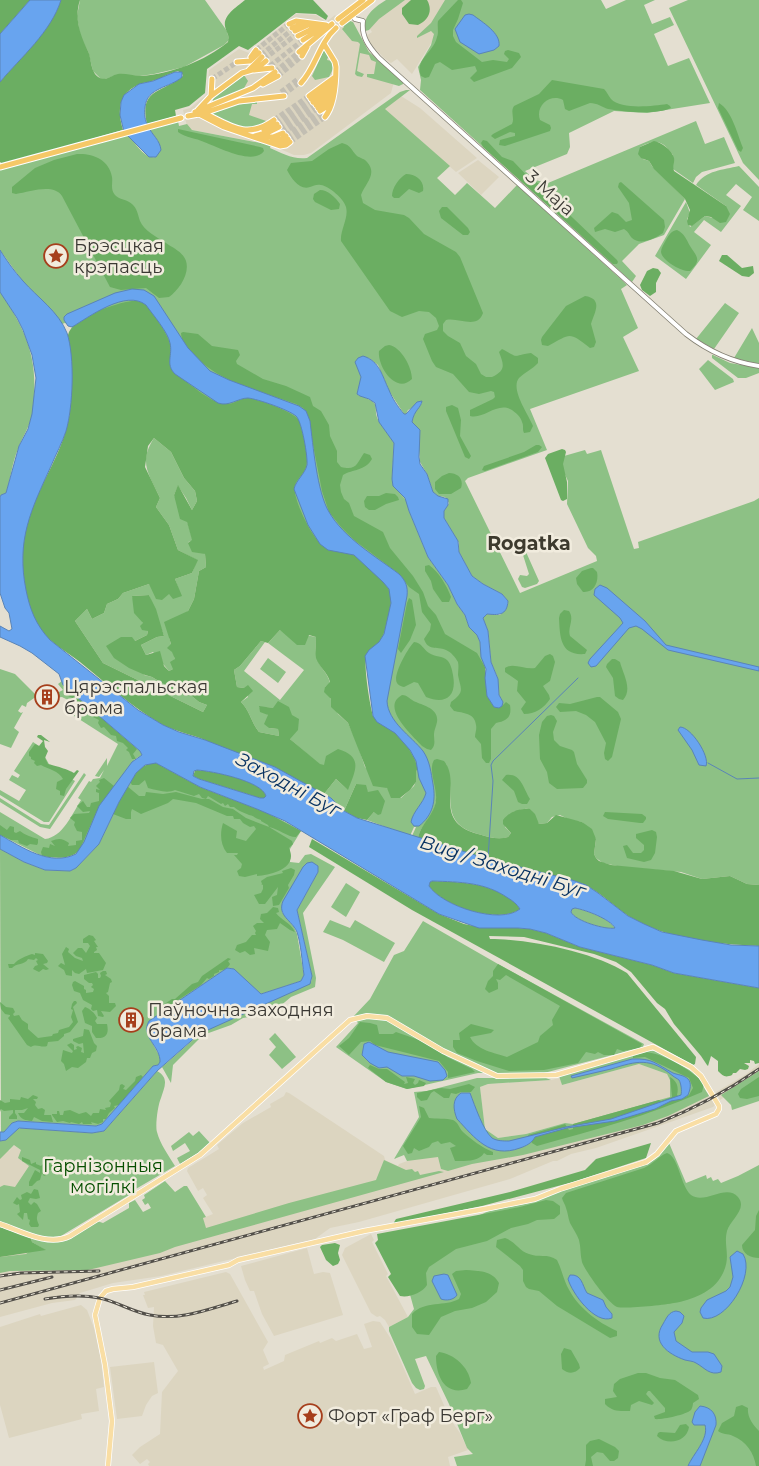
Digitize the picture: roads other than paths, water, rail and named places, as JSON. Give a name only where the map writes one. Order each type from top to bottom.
[{"type":"highway","points":[[351,13],[363,0]]},
{"type":"highway","points":[[340,21],[372,0]]},
{"type":"highway","points":[[300,54],[298,34],[303,24],[313,23],[331,26]]},
{"type":"highway","points":[[298,34],[308,25],[331,26]]},
{"type":"highway","points":[[298,34],[331,26]]},
{"type":"highway","points":[[298,34],[331,26]]},
{"type":"highway","points":[[302,79],[324,44],[331,26]]},
{"type":"highway","points":[[317,106],[333,90],[336,64],[324,44]]},
{"type":"highway","points":[[237,62],[250,59],[266,61]]},
{"type":"highway","points":[[249,71],[250,59]]},
{"type":"highway","points":[[249,71],[262,70],[266,61]]},
{"type":"highway","points":[[200,113],[211,96],[242,73],[256,68],[266,61]]},
{"type":"highway","points":[[200,113],[253,88],[266,61]]},
{"type":"highway","points":[[211,96],[212,79]]},
{"type":"highway","points":[[317,106],[333,90]]},
{"type":"highway","points":[[317,106],[333,90]]},
{"type":"highway","points":[[188,115],[238,101],[279,96]]},
{"type":"highway","points":[[200,113],[245,131],[259,129],[282,131]]},
{"type":"highway","points":[[200,113],[224,127],[271,143],[284,142],[282,131]]},
{"type":"highway","points":[[0,167],[179,117]]},
{"type":"highway","points":[[244,134],[282,131]]},
{"type":"highway","points":[[244,134],[256,136],[282,131]]},
{"type":"highway","points":[[261,140],[278,140],[282,131]]},
{"type":"main road","points":[[0,1224],[49,1240],[60,1240],[70,1236],[200,1155],[350,1020],[367,1016],[387,1018],[443,1051],[497,1076],[556,1075],[653,1046],[701,1076],[719,1106],[716,1114],[676,1131],[657,1154],[646,1162],[525,1201],[351,1234],[238,1260],[229,1265],[134,1287],[106,1291],[100,1298],[95,1315],[105,1364],[112,1421],[108,1466]]},
{"type":"street","name":"3 Maja","points":[[351,13],[355,19],[363,22],[363,34],[367,44],[379,58],[698,344],[726,358],[759,366]]},
{"type":"water","points":[[30,0],[61,0],[50,23],[35,44],[0,82],[0,34]]},
{"type":"water","points":[[469,14],[486,24],[494,32],[499,41],[499,46],[494,50],[479,54],[460,42],[455,29],[465,15]]},
{"type":"water","points":[[175,72],[182,72],[182,77],[154,92],[147,100],[145,120],[159,143],[161,150],[156,157],[149,157],[124,132],[120,115],[121,102],[124,95],[139,84],[153,81]]},
{"type":"water","points":[[0,250],[20,277],[59,318],[70,343],[72,382],[66,431],[37,497],[24,540],[23,572],[29,604],[37,623],[50,640],[138,710],[163,725],[275,767],[331,798],[344,811],[357,818],[488,859],[586,885],[628,916],[662,932],[731,945],[759,946],[759,988],[674,973],[652,965],[580,947],[546,933],[530,929],[479,928],[439,914],[285,821],[200,787],[156,763],[145,765],[136,773],[119,802],[99,844],[76,868],[70,871],[45,870],[24,862],[0,849],[0,835],[27,850],[46,857],[66,857],[76,854],[84,842],[99,806],[132,762],[142,755],[140,751],[63,685],[59,674],[32,653],[0,637],[0,626],[9,631],[12,629],[9,613],[5,608],[0,593],[0,497],[6,493],[19,446],[28,429],[32,414],[36,378],[32,355],[23,330],[0,292]],"holes":[[[194,771],[214,772],[246,781],[263,791],[266,796],[260,798],[199,779],[193,776]],[[430,882],[452,882],[481,886],[513,901],[520,909],[499,915],[472,911],[446,900],[429,886]],[[572,909],[580,909],[597,915],[608,921],[615,928],[605,928],[584,922],[571,912]]]},
{"type":"water","points":[[132,289],[144,290],[154,296],[188,348],[210,371],[299,406],[306,411],[310,421],[321,493],[329,512],[351,538],[399,574],[405,582],[407,596],[387,701],[391,716],[423,751],[430,767],[434,802],[428,817],[419,826],[414,826],[411,822],[426,793],[419,778],[416,761],[410,750],[395,733],[377,722],[373,716],[365,656],[384,634],[391,603],[389,589],[354,555],[328,550],[320,544],[308,525],[294,489],[307,465],[306,448],[296,416],[273,405],[248,398],[226,404],[218,403],[175,374],[170,367],[171,347],[169,339],[146,305],[138,301],[118,302],[98,311],[72,327],[68,326],[64,320],[67,314],[115,293]]},
{"type":"water","points":[[363,356],[369,358],[377,365],[393,399],[404,414],[417,402],[422,401],[412,422],[420,430],[420,464],[427,474],[433,492],[438,496],[448,499],[444,518],[458,541],[459,552],[472,576],[502,594],[508,601],[504,612],[501,614],[487,614],[483,618],[488,631],[491,662],[498,679],[499,695],[503,702],[499,708],[494,707],[487,696],[486,669],[481,657],[480,642],[477,635],[469,627],[465,615],[457,604],[448,585],[428,557],[405,498],[393,486],[394,443],[379,422],[375,403],[357,394],[361,377],[355,362]]},
{"type":"water","points":[[600,585],[607,588],[645,621],[666,645],[759,667],[759,671],[668,650],[636,626],[629,628],[596,666],[591,667],[588,663],[590,659],[623,623],[620,618],[594,595],[595,589]]},
{"type":"water","points":[[680,727],[689,732],[699,743],[705,756],[706,766],[699,765],[692,750],[678,730]]},
{"type":"water","points":[[312,862],[318,866],[318,872],[297,910],[312,976],[310,984],[199,1034],[157,1071],[104,1131],[92,1133],[19,1128],[6,1140],[0,1141],[0,1132],[4,1132],[12,1123],[18,1121],[96,1126],[102,1124],[153,1066],[158,1065],[160,1062],[157,1051],[147,1032],[149,1021],[227,968],[234,969],[261,994],[301,981],[304,975],[297,932],[283,914],[282,906],[303,867],[307,863]]},
{"type":"water","points":[[369,1042],[388,1052],[438,1062],[445,1070],[447,1076],[443,1080],[430,1081],[414,1076],[402,1076],[387,1067],[379,1068],[362,1055],[364,1044]]},
{"type":"water","points":[[632,1059],[650,1061],[683,1076],[689,1081],[690,1089],[688,1095],[655,1109],[615,1121],[567,1128],[535,1137],[527,1145],[509,1151],[500,1151],[484,1145],[457,1119],[454,1108],[456,1098],[461,1093],[470,1093],[479,1117],[492,1138],[509,1141],[566,1127],[611,1119],[681,1095],[679,1080],[665,1070],[650,1063],[628,1064],[572,1078],[571,1076]]},
{"type":"water","points":[[737,1251],[743,1254],[746,1263],[742,1285],[729,1306],[712,1318],[703,1318],[700,1312],[707,1300],[726,1291],[730,1287],[733,1277],[730,1257]]},
{"type":"water","points":[[448,1275],[457,1295],[450,1300],[441,1299],[432,1281],[434,1276]]},
{"type":"water","points":[[570,1275],[579,1278],[587,1293],[603,1300],[612,1314],[612,1318],[605,1319],[599,1317],[585,1306],[570,1285],[568,1279]]},
{"type":"water","points":[[676,1311],[684,1316],[682,1323],[674,1332],[676,1341],[692,1352],[714,1354],[722,1366],[721,1372],[714,1373],[708,1371],[695,1362],[685,1360],[667,1351],[660,1342],[660,1330],[664,1321],[668,1315]]},
{"type":"water","points":[[700,1406],[708,1408],[713,1412],[716,1418],[716,1425],[700,1466],[688,1466],[705,1436],[705,1425],[694,1425],[692,1422],[695,1412]]},
{"type":"waterway","name":"Bug / Заходні Буг","points":[[488,859],[493,781],[491,765],[578,678]]},
{"type":"waterway","points":[[708,763],[737,779],[759,778]]},
{"type":"tunnel","points":[[256,50],[289,24]]},
{"type":"tunnel","points":[[261,55],[293,29]]},
{"type":"tunnel","points":[[264,59],[297,34]]},
{"type":"tunnel","points":[[270,66],[303,40]]},
{"type":"tunnel","points":[[275,72],[299,52]]},
{"type":"tunnel","points":[[278,76],[302,56]]},
{"type":"tunnel","points":[[212,79],[237,62]]},
{"type":"tunnel","points":[[281,92],[298,79]]},
{"type":"tunnel","points":[[283,95],[300,82]]},
{"type":"tunnel","points":[[274,120],[309,96]]},
{"type":"tunnel","points":[[277,124],[311,99]]},
{"type":"tunnel","points":[[279,127],[313,102]]},
{"type":"tunnel","points":[[281,130],[316,105]]},
{"type":"tunnel","points":[[283,133],[318,108]]},
{"type":"tunnel","points":[[286,136],[320,111]]},
{"type":"tunnel","points":[[288,139],[322,114]]},
{"type":"tunnel","points":[[290,142],[325,117]]},
{"type":"railway","points":[[0,1303],[658,1123],[710,1099],[759,1069]]},
{"type":"railway","points":[[0,1276],[21,1273],[99,1271]]},
{"type":"railway","points":[[0,1290],[52,1277]]},
{"type":"railway","points":[[45,1299],[86,1296],[105,1299],[143,1314],[161,1316],[194,1313],[237,1301]]},
{"type":"place","name":"Брэсцкая крэпасць","points":[[56,256]]},
{"type":"place","name":"Цярэспальская брама","points":[[47,697]]},
{"type":"place","name":"Паўночна-заходняя брама","points":[[131,1020]]},
{"type":"place","name":"Форт «Граф Берг»","points":[[310,1416]]},
{"type":"district","name":"Rogatka","points":[[529,543]]},
{"type":"water label","name":"Заходні Буг","points":[[289,784]]},
{"type":"park label","name":"Гарнізонныя могілкі","points":[[103,1176]]}]
